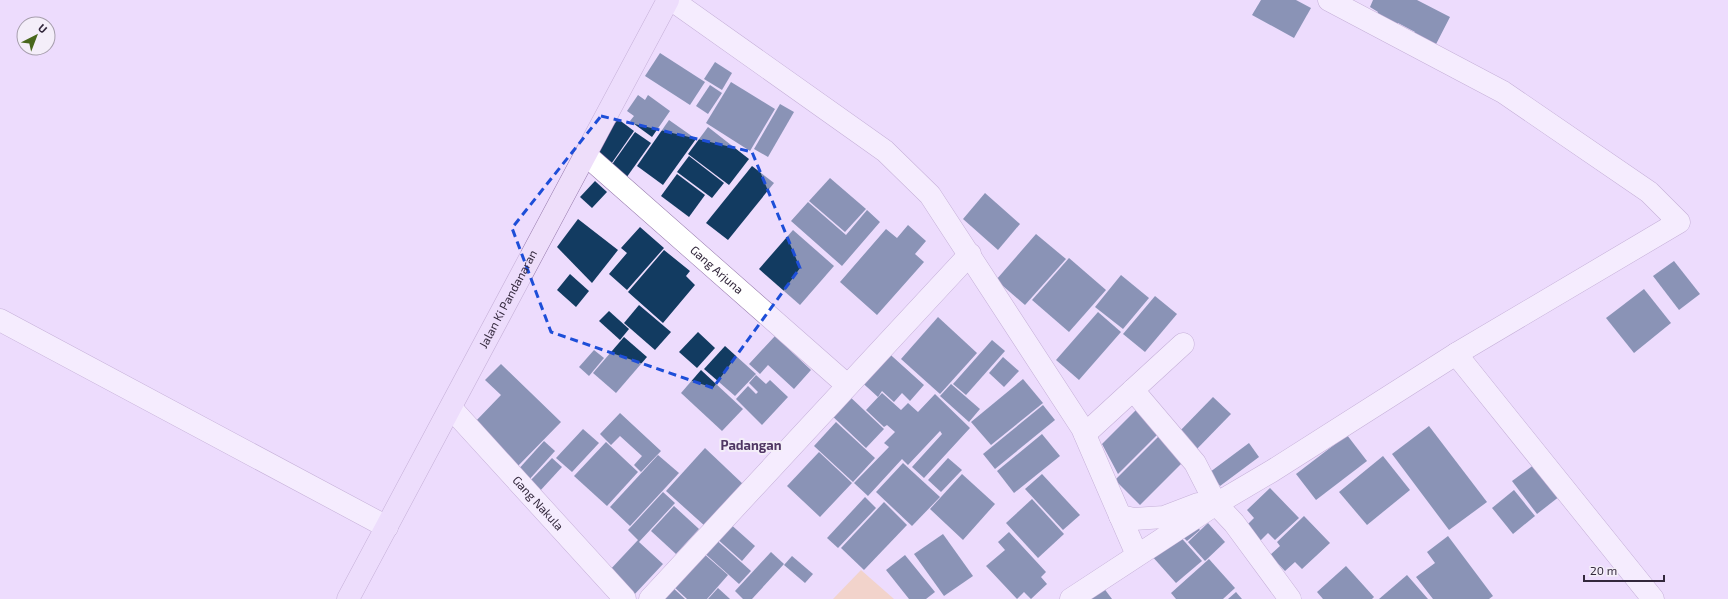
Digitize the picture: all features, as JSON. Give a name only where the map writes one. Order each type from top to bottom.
[{"type":"main road","name":"Jalan Ki Pandanaran","points":[[348,599],[452,408],[668,0]]},
{"type":"street","points":[[672,0],[886,151],[930,195],[970,254],[1085,434],[1137,555]]},
{"type":"street","points":[[1071,599],[1216,504],[1272,471],[1456,354],[1679,222],[1649,192],[1503,92],[1329,0]]},
{"type":"street","name":"Gang Arjuna","points":[[586,155],[847,385]]},
{"type":"street","points":[[650,599],[970,254]]},
{"type":"street","points":[[0,320],[387,527]]},
{"type":"street","points":[[1085,434],[1183,344]]},
{"type":"street","points":[[1456,354],[1653,599]]},
{"type":"street","points":[[1133,390],[1195,463],[1216,504],[1234,523],[1290,599]]},
{"type":"street","name":"Gang Nakula","points":[[452,408],[625,599]]},
{"type":"street","points":[[1120,516],[1134,519],[1164,517],[1198,504],[1216,504]]},
{"type":"highlighted area","points":[[601,116],[752,152],[800,268],[713,388],[551,332],[512,228]]},
{"type":"shaded area","points":[[861,570],[894,599],[833,599]]},
{"type":"building","points":[[1261,0],[1296,0],[1311,8],[1294,38],[1252,15]]},
{"type":"building","points":[[1373,0],[1417,0],[1450,17],[1432,52],[1410,41],[1415,32],[1398,23],[1394,31],[1374,20],[1378,12],[1370,7]]},
{"type":"building","points":[[660,53],[705,82],[690,105],[645,76]]},
{"type":"building","points":[[715,62],[732,73],[722,90],[704,79]]},
{"type":"building","points":[[731,82],[775,109],[750,151],[706,123]]},
{"type":"building","points":[[710,85],[722,93],[708,114],[696,106]]},
{"type":"building","points":[[638,95],[645,100],[648,95],[670,111],[652,137],[630,121],[634,116],[627,111]]},
{"type":"building","points":[[780,104],[794,112],[768,157],[754,149]]},
{"type":"building","points":[[618,119],[634,131],[609,167],[592,155]]},
{"type":"building","points":[[669,120],[696,139],[663,185],[637,166]]},
{"type":"building","points":[[708,127],[749,159],[729,185],[688,154]]},
{"type":"building","points":[[635,132],[651,143],[624,181],[608,170]]},
{"type":"building","points":[[689,156],[724,183],[712,198],[677,172]]},
{"type":"building","points":[[752,166],[774,183],[728,240],[706,223]]},
{"type":"building","points":[[677,174],[705,195],[689,217],[661,196]]},
{"type":"building","points":[[830,178],[866,209],[845,232],[809,201]]},
{"type":"building","points":[[595,181],[607,192],[592,208],[580,197]]},
{"type":"building","points":[[985,193],[1020,224],[998,250],[963,219]]},
{"type":"building","points":[[808,202],[846,235],[867,210],[880,222],[842,266],[791,221]]},
{"type":"building","points":[[578,219],[618,250],[592,283],[557,247]]},
{"type":"building","points":[[908,225],[926,241],[915,254],[924,262],[877,315],[840,282],[886,229],[897,238]]},
{"type":"building","points":[[640,227],[664,248],[627,290],[609,274],[627,253],[621,248]]},
{"type":"building","points":[[793,230],[834,266],[800,305],[759,269]]},
{"type":"building","points":[[1036,234],[1066,259],[1025,305],[996,280]]},
{"type":"building","points":[[664,250],[690,271],[686,276],[695,285],[663,323],[628,292]]},
{"type":"building","points":[[1069,258],[1106,290],[1069,332],[1032,300]]},
{"type":"building","points":[[1674,261],[1700,294],[1679,310],[1653,276]]},
{"type":"building","points":[[570,274],[589,291],[576,307],[557,290]]},
{"type":"building","points":[[1121,275],[1149,298],[1123,329],[1095,307]]},
{"type":"building","points":[[1644,289],[1671,323],[1634,353],[1606,318]]},
{"type":"building","points":[[1155,296],[1177,314],[1145,352],[1123,334]]},
{"type":"building","points":[[639,305],[671,332],[655,350],[624,323]]},
{"type":"building","points":[[609,311],[629,329],[620,340],[599,321]]},
{"type":"building","points":[[1098,312],[1121,332],[1079,380],[1056,360]]},
{"type":"building","points":[[938,317],[977,353],[940,394],[901,359]]},
{"type":"building","points":[[698,332],[715,348],[697,368],[679,352]]},
{"type":"building","points":[[775,336],[811,370],[794,389],[768,365],[760,374],[749,364]]},
{"type":"building","points":[[624,337],[647,357],[616,393],[593,373]]},
{"type":"building","points":[[992,340],[1005,351],[966,395],[953,384]]},
{"type":"building","points":[[725,346],[756,374],[735,396],[704,369]]},
{"type":"building","points":[[883,348],[924,385],[910,401],[902,393],[894,402],[882,391],[878,397],[856,377]]},
{"type":"building","points":[[594,350],[604,358],[589,376],[579,367]]},
{"type":"building","points":[[1003,357],[1019,371],[1004,387],[989,373]]},
{"type":"building","points":[[501,364],[561,422],[517,467],[473,424],[501,395],[485,380]]},
{"type":"building","points":[[701,370],[743,409],[722,431],[681,393]]},
{"type":"building","points":[[756,375],[766,384],[770,380],[788,397],[762,425],[736,399],[748,386],[756,394],[758,392],[749,383]]},
{"type":"building","points":[[1023,379],[1043,403],[991,445],[971,422]]},
{"type":"building","points":[[951,384],[980,409],[969,422],[940,396]]},
{"type":"building","points":[[846,393],[884,429],[866,448],[828,412]]},
{"type":"building","points":[[882,393],[901,410],[908,403],[918,412],[935,394],[970,428],[924,478],[912,467],[942,434],[940,431],[908,465],[902,459],[868,496],[854,483],[889,447],[884,443],[895,432],[887,425],[884,427],[866,410]]},
{"type":"building","points":[[1213,397],[1231,414],[1194,452],[1176,435]]},
{"type":"building","points":[[1043,405],[1055,420],[995,469],[983,454]]},
{"type":"building","points":[[1137,409],[1160,432],[1118,474],[1102,444]]},
{"type":"building","points":[[620,413],[661,451],[641,472],[634,465],[642,456],[620,436],[611,445],[600,434]]},
{"type":"building","points":[[836,422],[875,458],[853,482],[814,446]]},
{"type":"building","points":[[1429,426],[1487,502],[1449,530],[1392,454]]},
{"type":"building","points":[[583,429],[599,443],[572,472],[556,458]]},
{"type":"building","points":[[1163,432],[1188,457],[1140,505],[1115,480]]},
{"type":"building","points":[[1042,434],[1060,456],[1014,493],[997,471]]},
{"type":"building","points":[[1347,435],[1367,461],[1316,500],[1296,474]]},
{"type":"building","points":[[544,441],[555,451],[527,482],[516,472]]},
{"type":"building","points":[[606,442],[638,472],[607,506],[574,476]]},
{"type":"building","points":[[1249,443],[1259,457],[1220,486],[1210,472]]},
{"type":"building","points":[[705,448],[744,485],[706,527],[666,491]]},
{"type":"building","points":[[819,452],[852,483],[820,517],[787,486]]},
{"type":"building","points":[[658,455],[679,473],[630,526],[610,507]]},
{"type":"building","points":[[1383,456],[1410,490],[1367,525],[1339,492]]},
{"type":"building","points":[[552,458],[562,467],[539,492],[529,482]]},
{"type":"building","points":[[948,458],[962,470],[941,492],[928,480]]},
{"type":"building","points":[[903,463],[940,497],[912,526],[876,492]]},
{"type":"building","points":[[1535,464],[1560,496],[1537,514],[1512,481]]},
{"type":"building","points":[[962,474],[995,504],[963,540],[930,509]]},
{"type":"building","points":[[1042,474],[1080,515],[1063,530],[1025,489]]},
{"type":"building","points":[[1270,488],[1299,518],[1275,540],[1268,533],[1260,541],[1246,526],[1254,518],[1247,510]]},
{"type":"building","points":[[1514,490],[1535,516],[1513,534],[1492,508]]},
{"type":"building","points":[[663,492],[675,503],[639,542],[663,564],[633,596],[608,572],[638,540],[628,530]]},
{"type":"building","points":[[865,497],[876,508],[838,548],[827,538]]},
{"type":"building","points":[[1032,499],[1064,534],[1038,558],[1006,523]]},
{"type":"building","points":[[884,502],[907,525],[864,570],[841,548]]},
{"type":"building","points":[[674,506],[699,529],[676,554],[651,531]]},
{"type":"building","points":[[1304,516],[1330,543],[1302,569],[1295,562],[1285,571],[1270,555],[1280,546],[1277,542]]},
{"type":"building","points":[[1191,520],[1200,530],[1187,541],[1178,532]]},
{"type":"building","points":[[728,522],[755,546],[742,561],[715,537]]},
{"type":"building","points":[[1208,523],[1225,542],[1205,561],[1188,542]]},
{"type":"building","points":[[1009,532],[1046,572],[1041,577],[1047,584],[1031,599],[1024,592],[1017,599],[986,566],[1005,550],[998,542]]},
{"type":"building","points":[[1177,533],[1202,561],[1176,583],[1151,555]]},
{"type":"building","points":[[943,534],[973,576],[944,596],[914,554]]},
{"type":"building","points":[[1448,536],[1493,596],[1489,599],[1433,599],[1416,577],[1435,563],[1427,552]]},
{"type":"building","points":[[713,537],[751,571],[739,584],[701,550]]},
{"type":"building","points":[[771,552],[784,564],[752,599],[743,599],[735,591]]},
{"type":"building","points":[[703,553],[728,575],[707,599],[687,599],[673,586]]},
{"type":"building","points":[[905,555],[935,592],[926,599],[909,599],[886,570]]},
{"type":"building","points":[[792,556],[813,574],[805,583],[784,565]]},
{"type":"building","points":[[1209,559],[1235,588],[1223,599],[1176,599],[1171,593]]},
{"type":"building","points":[[1346,566],[1374,597],[1372,599],[1323,599],[1317,592]]},
{"type":"building","points":[[1407,575],[1428,599],[1379,599]]},
{"type":"building","points":[[671,586],[685,599],[659,599]]},
{"type":"building","points":[[1103,587],[1112,599],[1087,599]]},
{"type":"building","points":[[718,588],[730,599],[708,599]]},
{"type":"building","points":[[1236,592],[1242,599],[1228,599]]},
{"type":"district","name":"Padangan","points":[[751,445]]}]
